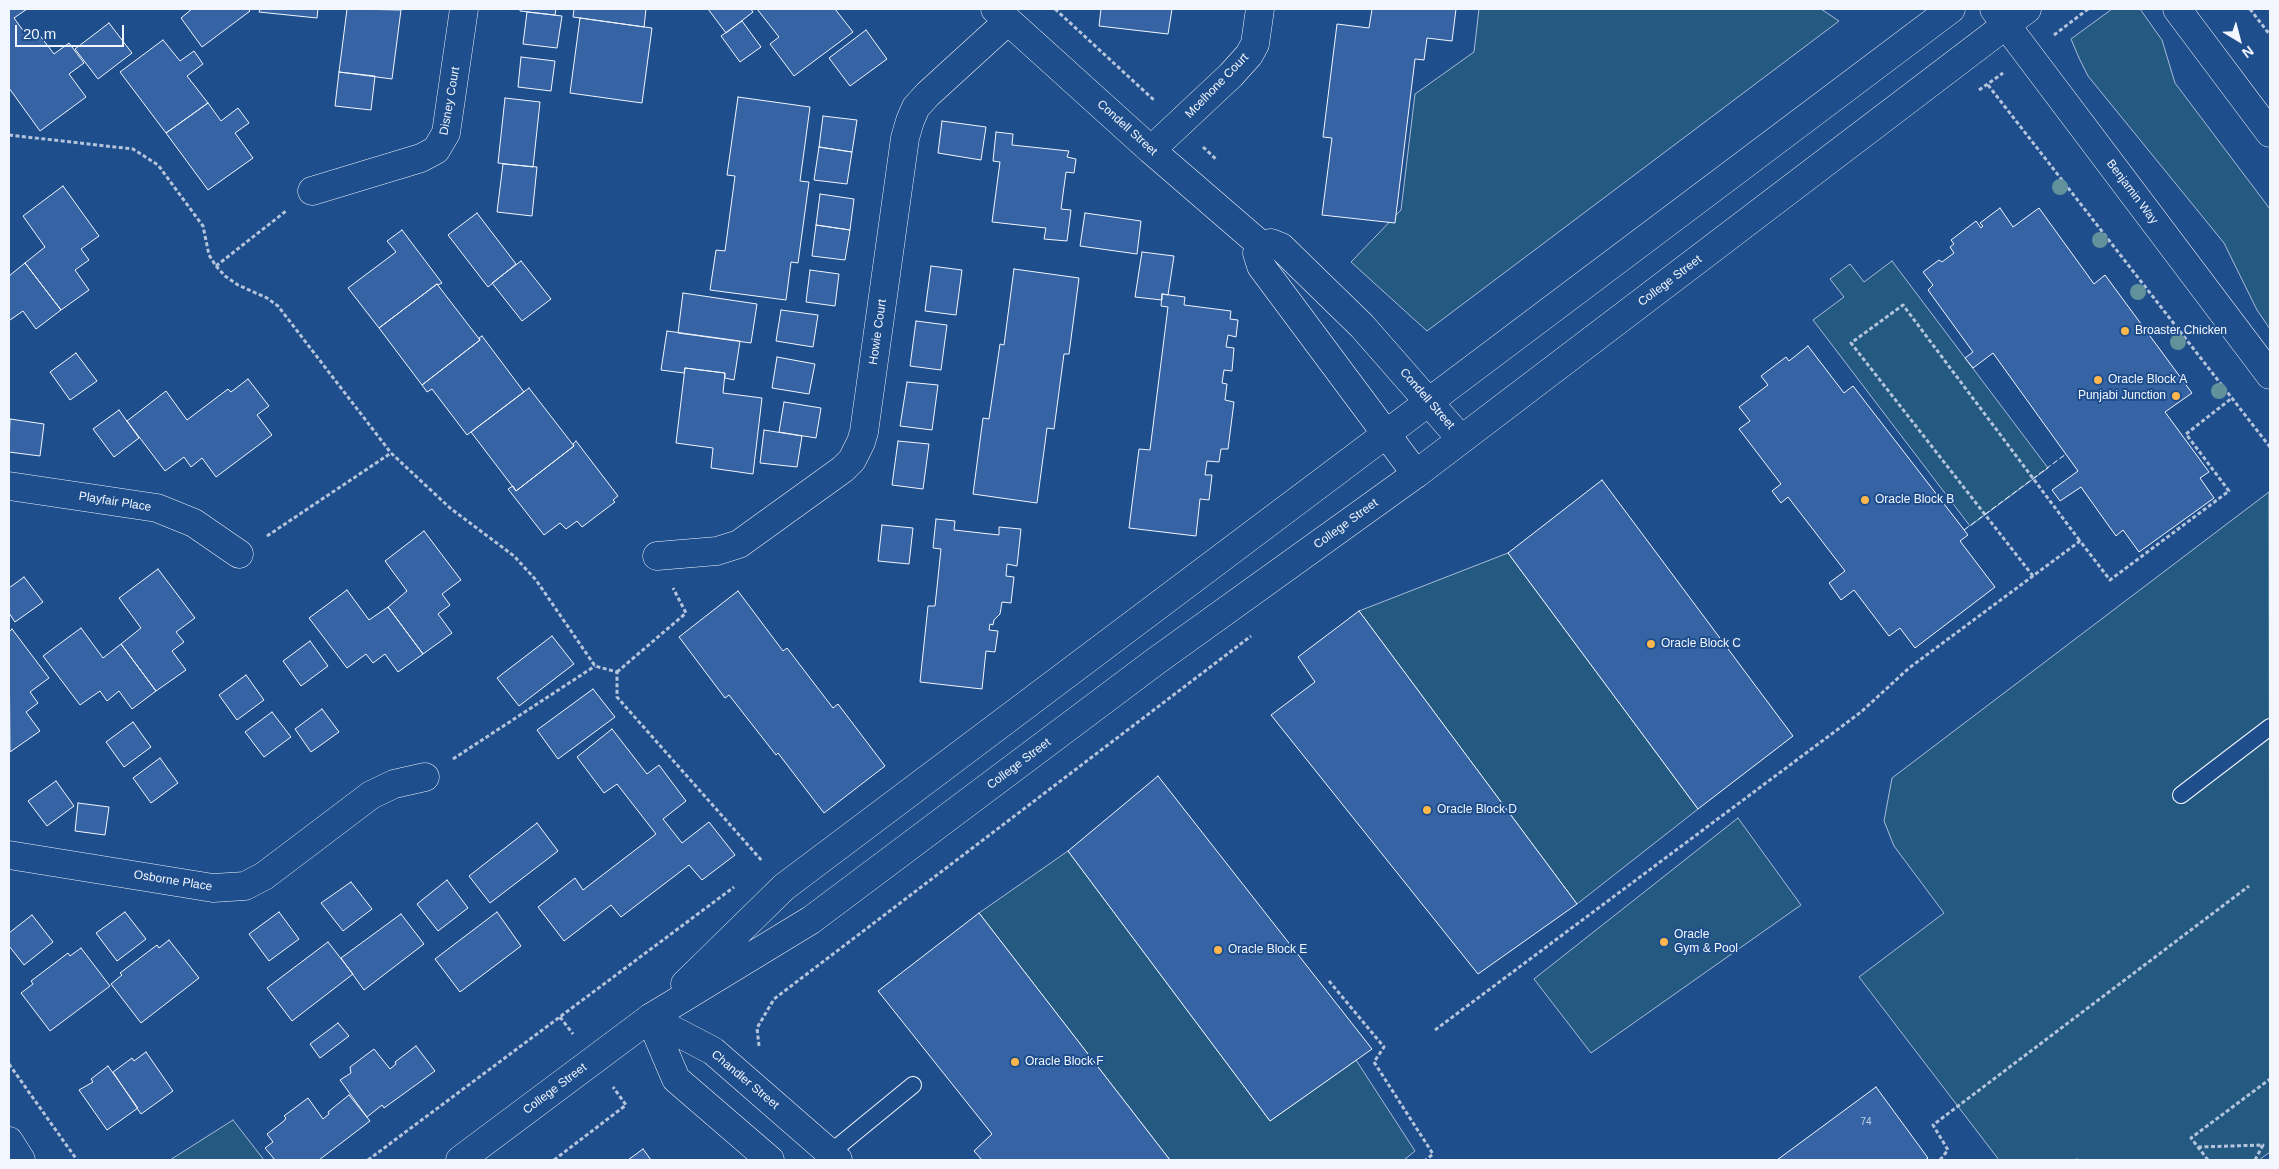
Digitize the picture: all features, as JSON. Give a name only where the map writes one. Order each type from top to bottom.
[{"type":"street","name":"Disney Court","points":[[312,191],[421,158],[436,150],[446,133],[464,9]]},
{"type":"street","name":"Mcelhone Court","points":[[1151,150],[1231,75],[1249,54],[1255,44],[1260,9]]},
{"type":"street","name":"College Street","points":[[650,1018],[784,887],[1951,9]]},
{"type":"street","points":[[2177,9],[2270,133]]},
{"type":"street","name":"College Street","points":[[460,1160],[650,1018],[811,920],[1156,661],[1416,474],[2009,14]]},
{"type":"street","name":"Benjamin Way","points":[[2009,14],[2270,374]]},
{"type":"street","name":"Condell Street","points":[[1002,15],[1151,150],[1261,245],[1272,243],[1281,247],[1362,326],[1430,401],[1461,439]]},
{"type":"street","name":"Howie Court","points":[[657,556],[717,551],[739,544],[843,469],[852,460],[864,432],[910,121],[916,107],[1002,15]]},
{"type":"street","points":[[1261,245],[1257,253],[1261,266],[1416,474]]},
{"type":"street","name":"Playfair Place","points":[[9,486],[157,508],[194,523],[239,554]]},
{"type":"street","name":"Osborne Place","points":[[9,855],[213,888],[245,886],[264,876],[371,794],[394,784],[425,777]]},
{"type":"street","points":[[650,1018],[676,1079],[770,1160]]},
{"type":"street","name":"Chandler Street","points":[[650,1018],[713,1051],[834,1156]]},
{"type":"street","points":[[9,1141],[21,1160]]},
{"type":"lane","points":[[2181,795],[2270,727]]},
{"type":"lane","points":[[834,1156],[913,1086]]},
{"type":"path","points":[[2250,9],[2270,35]]},
{"type":"path","points":[[1988,85],[2270,447]]},
{"type":"path","points":[[9,135],[133,149],[158,165],[197,215],[203,226],[209,255],[225,276],[238,286],[267,298],[278,306],[391,453],[450,508],[514,556],[536,580],[595,666],[617,672]]},
{"type":"path","points":[[216,266],[312,191]]},
{"type":"path","points":[[2033,576],[1851,343],[1903,305],[2110,580],[2229,491],[2186,434],[2232,398]]},
{"type":"path","points":[[239,554],[391,453]]},
{"type":"path","points":[[1434,1030],[1861,712],[1909,668],[2080,541]]},
{"type":"path","points":[[686,613],[617,672],[617,697],[784,887]]},
{"type":"path","points":[[425,777],[595,666]]},
{"type":"path","points":[[1940,1160],[1948,1150],[1933,1125],[2249,886]]},
{"type":"path","points":[[759,1050],[757,1028],[774,999],[836,951]]},
{"type":"path","points":[[1330,981],[1384,1046],[1374,1062],[1433,1154],[1426,1160]]},
{"type":"path","points":[[9,1064],[77,1160]]},
{"type":"path","points":[[2208,1160],[2191,1138],[2270,1079]]},
{"type":"path","points":[[554,1160],[626,1105]]},
{"type":"path","points":[[2198,1147],[2263,1146],[2255,1160]]},
{"type":"shaded area","points":[[1479,9],[1821,9],[1839,21],[1427,331],[1351,262],[1401,210],[1415,94],[1474,52]]},
{"type":"shaded area","points":[[2112,9],[2140,9],[2162,40],[2175,83],[2270,209],[2270,329],[2257,310],[2224,243],[2088,76],[2079,58],[2071,39]]},
{"type":"shaded area","points":[[1892,261],[2048,468],[1970,526],[1813,320],[1844,297],[1830,279],[1850,264],[1864,282]]},
{"type":"shaded area","points":[[2269,492],[2270,1152],[2259,1160],[1999,1160],[1859,977],[1944,913],[1894,846],[1884,821],[1892,778]]},
{"type":"shaded area","points":[[1508,553],[1698,809],[1577,904],[1359,611]]},
{"type":"shaded area","name":"Oracle Gym & Pool","points":[[1738,818],[1801,905],[1591,1053],[1534,979]]},
{"type":"shaded area","points":[[1068,851],[1270,1121],[1356,1060],[1415,1151],[1404,1160],[1170,1160],[979,913]]},
{"type":"shaded area","points":[[233,1120],[264,1160],[170,1160]]},
{"type":"building","points":[[9,9],[27,9],[14,18],[30,40],[38,33],[54,54],[69,43],[84,63],[69,74],[86,97],[40,131],[9,88]]},
{"type":"building","points":[[192,9],[248,9],[250,11],[202,47],[181,18]]},
{"type":"building","points":[[260,9],[318,9],[317,18],[259,12]]},
{"type":"building","points":[[347,9],[401,10],[392,79],[339,72]]},
{"type":"building","points":[[520,9],[556,9],[555,15],[520,11]]},
{"type":"building","points":[[574,9],[646,9],[644,27],[573,17]]},
{"type":"building","points":[[708,9],[751,9],[753,12],[726,33]]},
{"type":"building","points":[[757,9],[835,9],[853,32],[794,76],[770,44],[779,37]]},
{"type":"building","points":[[1101,9],[1172,9],[1168,34],[1099,26]]},
{"type":"building","points":[[1372,9],[1456,9],[1452,41],[1427,38],[1424,60],[1415,59],[1395,223],[1322,215],[1332,138],[1323,137],[1337,24],[1369,28]]},
{"type":"building","points":[[527,12],[562,16],[557,48],[523,44]]},
{"type":"building","points":[[580,18],[652,28],[642,103],[570,93]]},
{"type":"building","points":[[742,21],[761,47],[740,62],[721,36]]},
{"type":"building","points":[[109,23],[132,53],[98,79],[75,49]]},
{"type":"building","points":[[866,30],[887,59],[850,86],[829,58]]},
{"type":"building","points":[[163,40],[180,61],[194,51],[203,64],[187,76],[208,103],[166,133],[120,72]]},
{"type":"building","points":[[521,57],[555,61],[551,91],[518,87]]},
{"type":"building","points":[[339,72],[375,76],[371,110],[335,106]]},
{"type":"building","points":[[738,97],[810,107],[800,181],[809,182],[798,263],[791,262],[786,300],[710,290],[716,250],[725,251],[735,176],[727,175]]},
{"type":"building","points":[[505,98],[540,102],[533,167],[498,163]]},
{"type":"building","points":[[208,103],[221,121],[238,108],[249,123],[235,133],[253,158],[208,190],[166,133]]},
{"type":"building","points":[[823,116],[857,120],[852,152],[819,147]]},
{"type":"building","points":[[942,121],[986,127],[981,160],[938,153]]},
{"type":"building","points":[[996,132],[1013,134],[1012,145],[1069,151],[1067,157],[1076,159],[1074,173],[1066,172],[1061,209],[1071,210],[1067,241],[1044,239],[1046,228],[992,222],[1000,162],[993,161]]},
{"type":"building","points":[[819,147],[852,152],[847,184],[814,180]]},
{"type":"building","points":[[503,164],[537,167],[532,216],[497,212]]},
{"type":"building","points":[[63,186],[99,236],[81,249],[89,260],[75,270],[89,290],[61,310],[25,263],[45,247],[23,216]]},
{"type":"building","points":[[820,194],[854,199],[850,230],[816,225]]},
{"type":"building","name":"Oracle Block A","points":[[2000,208],[2013,227],[2039,208],[2094,284],[2105,275],[2192,393],[2165,412],[2209,472],[2200,478],[2214,498],[2139,552],[2123,530],[2116,536],[2081,487],[2060,501],[2052,490],[2078,471],[1993,353],[1973,368],[1965,358],[1973,352],[1928,290],[1933,285],[1923,272],[1939,260],[1942,262],[1954,253],[1950,247],[1954,244],[1951,240],[1976,221],[1981,228],[1983,226],[1980,223]]},
{"type":"building","points":[[477,213],[516,264],[488,287],[448,235]]},
{"type":"building","points":[[1085,213],[1141,221],[1137,254],[1080,246]]},
{"type":"building","points":[[816,225],[850,230],[845,260],[812,256]]},
{"type":"building","points":[[402,230],[442,283],[437,284],[379,328],[348,288],[396,252],[387,241]]},
{"type":"building","points":[[1142,252],[1174,256],[1168,295],[1162,294],[1162,300],[1135,297]]},
{"type":"building","points":[[521,261],[551,299],[522,321],[492,283]]},
{"type":"building","points":[[25,263],[61,310],[36,329],[23,311],[9,319],[9,276]]},
{"type":"building","points":[[931,266],[962,270],[956,315],[925,311]]},
{"type":"building","points":[[1014,269],[1079,278],[1069,354],[1064,354],[1054,429],[1047,428],[1037,503],[973,494],[983,418],[989,419],[1000,344],[1004,345]]},
{"type":"building","points":[[810,270],[839,274],[835,306],[806,302]]},
{"type":"building","points":[[437,284],[480,340],[422,385],[379,328]]},
{"type":"building","points":[[683,293],[757,304],[751,343],[678,333]]},
{"type":"building","points":[[1162,294],[1185,297],[1184,305],[1231,311],[1230,319],[1238,320],[1236,337],[1228,335],[1226,347],[1234,348],[1232,371],[1224,370],[1222,383],[1227,384],[1225,400],[1234,402],[1228,449],[1221,449],[1219,462],[1207,461],[1205,475],[1212,475],[1209,500],[1200,499],[1196,536],[1129,528],[1139,449],[1150,450],[1168,307],[1161,306]]},
{"type":"building","points":[[781,310],[818,315],[813,347],[776,341]]},
{"type":"building","points":[[916,321],[947,325],[941,370],[910,366]]},
{"type":"building","points":[[667,331],[740,341],[734,380],[725,378],[725,373],[685,368],[684,373],[661,370]]},
{"type":"building","points":[[482,336],[524,392],[467,435],[432,389],[427,392],[422,385],[480,340],[479,338]]},
{"type":"building","name":"Oracle Block B","points":[[1808,346],[1844,393],[1853,386],[1968,535],[1960,541],[1995,587],[1915,648],[1900,628],[1889,636],[1854,590],[1841,600],[1829,583],[1845,571],[1788,497],[1781,503],[1772,491],[1781,484],[1739,429],[1750,421],[1739,407],[1768,385],[1761,376],[1786,357],[1789,361]]},
{"type":"building","points":[[76,353],[97,381],[70,400],[50,372]]},
{"type":"building","points":[[777,357],[815,364],[809,394],[772,388]]},
{"type":"building","points":[[685,368],[725,373],[723,393],[762,398],[753,474],[711,468],[713,448],[676,443]]},
{"type":"building","points":[[248,379],[269,406],[257,415],[272,435],[216,477],[202,458],[191,467],[184,457],[165,471],[127,421],[166,391],[187,420],[228,389],[231,392]]},
{"type":"building","points":[[907,382],[938,385],[932,430],[900,426]]},
{"type":"building","points":[[529,388],[574,446],[516,491],[471,432]]},
{"type":"building","points":[[784,402],[821,408],[816,438],[779,432]]},
{"type":"building","points":[[119,410],[139,438],[114,457],[93,429]]},
{"type":"building","points":[[10,419],[44,424],[40,456],[9,452]]},
{"type":"building","points":[[764,430],[802,436],[797,467],[760,463]]},
{"type":"building","points":[[576,441],[618,496],[613,500],[615,502],[582,527],[577,521],[566,529],[560,523],[544,535],[508,489],[513,486],[516,491],[574,446],[573,444]]},
{"type":"building","points":[[898,441],[929,444],[923,489],[892,485]]},
{"type":"building","name":"Oracle Block C","points":[[1602,480],[1793,736],[1698,809],[1508,553]]},
{"type":"building","points":[[936,519],[955,521],[954,530],[999,535],[999,527],[1021,529],[1017,566],[1007,564],[1006,576],[1014,577],[1011,603],[1002,602],[1000,614],[994,620],[993,625],[990,624],[989,630],[998,631],[995,652],[986,651],[982,689],[920,682],[928,606],[935,606],[941,549],[933,548]]},
{"type":"building","points":[[882,525],[913,528],[909,564],[878,561]]},
{"type":"building","points":[[424,531],[461,580],[442,594],[450,605],[438,614],[452,633],[423,654],[388,607],[407,591],[385,561]]},
{"type":"building","points":[[158,569],[195,618],[176,632],[184,642],[172,651],[186,670],[156,691],[121,644],[141,628],[119,598]]},
{"type":"building","points":[[24,577],[43,602],[15,622],[9,613],[9,588]]},
{"type":"building","points":[[347,590],[369,620],[388,607],[423,654],[398,672],[385,654],[373,663],[366,654],[347,668],[309,618]]},
{"type":"building","points":[[738,591],[783,651],[787,648],[833,708],[838,704],[885,766],[824,813],[778,753],[776,755],[729,695],[725,698],[679,637]]},
{"type":"building","name":"Oracle Block D","points":[[1359,611],[1577,904],[1478,974],[1271,715],[1315,682],[1298,657]]},
{"type":"building","points":[[81,628],[103,658],[121,644],[156,691],[132,709],[119,691],[107,701],[100,691],[80,705],[43,656]]},
{"type":"building","points":[[12,629],[49,678],[30,692],[38,703],[26,712],[40,731],[10,752],[9,632]]},
{"type":"building","points":[[552,636],[574,664],[519,706],[497,678]]},
{"type":"building","points":[[310,641],[328,666],[301,686],[283,661]]},
{"type":"building","points":[[246,675],[264,700],[237,720],[219,695]]},
{"type":"building","points":[[593,689],[615,717],[558,759],[537,730]]},
{"type":"building","points":[[322,709],[339,732],[311,752],[295,729]]},
{"type":"building","points":[[272,712],[291,737],[264,757],[245,732]]},
{"type":"building","points":[[133,722],[151,747],[124,767],[106,742]]},
{"type":"building","points":[[612,729],[647,774],[659,765],[686,801],[663,819],[682,843],[709,822],[735,855],[702,880],[689,865],[621,917],[611,905],[564,941],[538,907],[575,878],[583,890],[656,834],[617,784],[604,793],[577,757]]},
{"type":"building","points":[[160,758],[178,783],[151,803],[133,778]]},
{"type":"building","name":"Oracle Block E","points":[[1158,776],[1372,1049],[1270,1121],[1068,851]]},
{"type":"building","points":[[56,781],[74,806],[47,826],[28,801]]},
{"type":"building","points":[[78,803],[109,807],[105,835],[75,831]]},
{"type":"building","points":[[537,823],[558,851],[490,903],[469,876]]},
{"type":"building","points":[[447,880],[468,908],[438,931],[417,904]]},
{"type":"building","points":[[351,882],[372,909],[343,931],[321,903]]},
{"type":"building","points":[[125,912],[146,939],[117,961],[96,933]]},
{"type":"building","points":[[279,912],[299,939],[269,961],[249,934]]},
{"type":"building","points":[[497,912],[521,946],[460,992],[435,959]]},
{"type":"building","name":"Oracle Block F","points":[[979,913],[1170,1160],[982,1160],[974,1151],[992,1134],[878,991]]},
{"type":"building","points":[[401,914],[424,944],[364,990],[341,958]]},
{"type":"building","points":[[32,915],[53,942],[24,965],[9,946],[9,933]]},
{"type":"building","points":[[169,940],[199,978],[141,1023],[111,984],[122,975],[120,973],[157,945],[159,948]]},
{"type":"building","points":[[328,942],[353,974],[292,1021],[267,988]]},
{"type":"building","points":[[81,948],[110,986],[50,1031],[21,993],[33,984],[31,981],[68,953],[70,956]]},
{"type":"building","points":[[338,1023],[349,1036],[320,1058],[310,1044]]},
{"type":"building","points":[[416,1046],[435,1071],[384,1108],[382,1105],[367,1117],[340,1080],[351,1073],[350,1067],[374,1049],[390,1069],[396,1064],[395,1062]]},
{"type":"building","points":[[146,1052],[173,1091],[141,1114],[113,1072],[132,1058],[134,1061]]},
{"type":"building","points":[[108,1066],[138,1108],[107,1130],[79,1090],[93,1082],[91,1079]]},
{"type":"building","points":[[1876,1087],[1928,1158],[1925,1160],[1777,1160]]},
{"type":"building","points":[[349,1095],[370,1121],[319,1160],[275,1160],[265,1148],[273,1142],[267,1134],[284,1121],[286,1118],[284,1116],[308,1098],[323,1119],[329,1114],[328,1112]]},
{"type":"building","points":[[643,1149],[651,1160],[628,1160]]},
{"type":"fence","points":[[1964,530],[2066,454]]},
{"type":"place","name":"Broaster Chicken","points":[[2125,331]]},
{"type":"place","name":"Oracle Block A","points":[[2098,380]]},
{"type":"place","name":"Punjabi Junction","points":[[2176,396]]},
{"type":"place","name":"Oracle Block B","points":[[1865,500]]},
{"type":"place","name":"Oracle Block C","points":[[1651,644]]},
{"type":"place","name":"Oracle Block D","points":[[1427,810]]},
{"type":"place","name":"Oracle Gym & Pool","points":[[1664,942]]},
{"type":"place","name":"Oracle Block E","points":[[1218,950]]},
{"type":"place","name":"Oracle Block F","points":[[1015,1062]]}]
